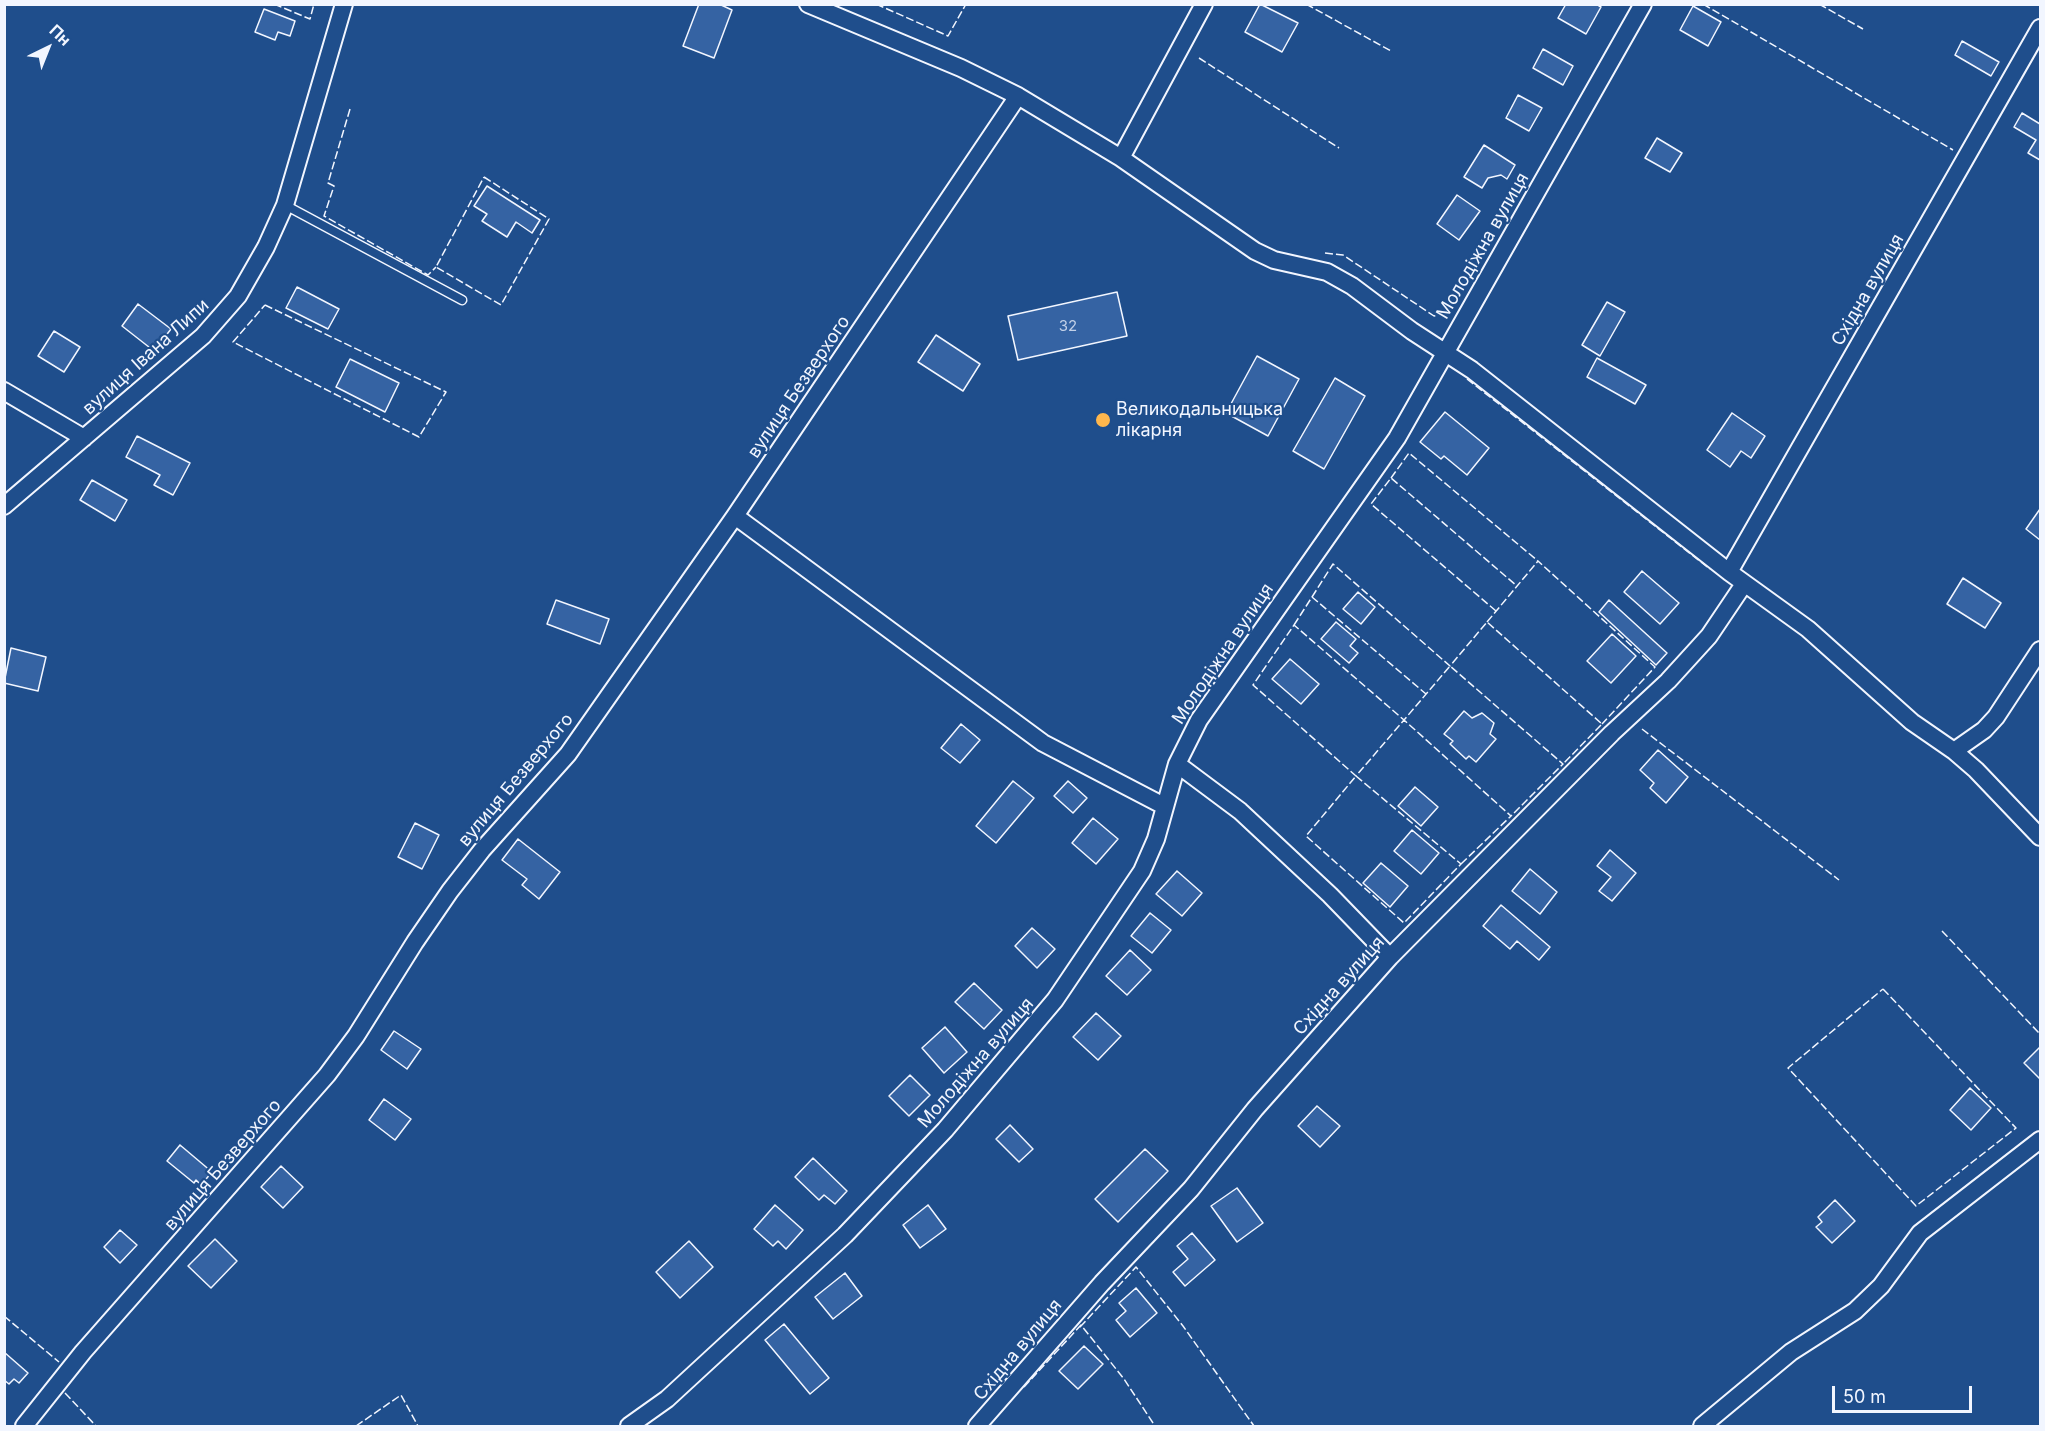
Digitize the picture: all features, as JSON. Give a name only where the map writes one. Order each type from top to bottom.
[{"type":"street","name":"вулиця Івана Липи","points":[[4,506],[189,349],[223,315],[253,272],[285,206],[344,4]]},
{"type":"street","points":[[808,4],[961,68],[1018,96],[1121,158],[1255,251],[1274,260],[1340,278],[1412,331],[1446,351],[1744,584],[1808,629],[1912,722],[1954,751],[2015,808],[2040,837]]},
{"type":"street","points":[[1121,158],[1204,4]]},
{"type":"street","name":"Молодіжна вулиця","points":[[629,1426],[667,1399],[845,1235],[906,1173],[1044,1015],[1142,871],[1156,838],[1177,764],[1199,720],[1397,438],[1643,4]]},
{"type":"street","name":"Східна вулиця","points":[[1729,572],[2040,28]]},
{"type":"street","name":"вулиця Безверхого","points":[[24,1426],[84,1352],[342,1055],[450,891],[482,850],[568,754],[735,516],[1018,96]]},
{"type":"street","points":[[4,391],[84,438]]},
{"type":"street","points":[[735,516],[1044,743],[1164,806]]},
{"type":"street","name":"Східна вулиця","points":[[977,1426],[1102,1283],[1191,1190],[1255,1109],[1390,957],[1612,733],[1668,681],[1709,636],[1744,584]]},
{"type":"street","points":[[1954,751],[1977,735],[1996,717],[2040,650]]},
{"type":"street","points":[[1177,764],[1240,811],[1330,895],[1390,957]]},
{"type":"street","points":[[1702,1426],[1791,1352],[1854,1311],[1881,1286],[1920,1233],[2040,1140]]},
{"type":"lane","points":[[285,206],[462,300]]},
{"type":"building","points":[[699,4],[719,4],[732,10],[714,58],[683,46]]},
{"type":"building","points":[[1260,4],[1298,23],[1282,52],[1245,32]]},
{"type":"building","points":[[1566,4],[1596,4],[1601,7],[1586,34],[1558,18]]},
{"type":"building","points":[[1693,6],[1721,22],[1708,46],[1680,30]]},
{"type":"building","points":[[264,9],[295,21],[290,36],[278,32],[275,40],[255,32]]},
{"type":"building","points":[[1962,41],[1999,62],[1991,76],[1955,55]]},
{"type":"building","points":[[1543,49],[1573,66],[1563,85],[1533,68]]},
{"type":"building","points":[[1518,95],[1542,108],[1529,131],[1506,118]]},
{"type":"building","points":[[2022,113],[2040,124],[2040,160],[2028,153],[2036,140],[2014,127]]},
{"type":"building","points":[[1657,138],[1682,153],[1670,172],[1645,158]]},
{"type":"building","points":[[1484,145],[1515,165],[1507,179],[1501,175],[1488,178],[1482,188],[1464,177]]},
{"type":"building","points":[[487,186],[540,220],[532,233],[516,222],[507,237],[482,221],[487,214],[474,206]]},
{"type":"building","points":[[1457,195],[1480,211],[1459,240],[1437,224]]},
{"type":"building","points":[[297,287],[339,309],[328,329],[286,308]]},
{"type":"building","points":[[1117,292],[1127,336],[1018,360],[1008,316]]},
{"type":"building","points":[[1607,302],[1625,312],[1600,356],[1582,345]]},
{"type":"building","points":[[138,304],[171,329],[154,351],[122,326]]},
{"type":"building","points":[[54,331],[80,347],[64,372],[38,356]]},
{"type":"building","points":[[936,335],[980,364],[963,391],[918,362]]},
{"type":"building","points":[[1257,356],[1299,379],[1268,436],[1226,413]]},
{"type":"building","points":[[1597,358],[1646,385],[1635,404],[1587,377]]},
{"type":"building","points":[[350,359],[399,383],[385,412],[336,387]]},
{"type":"building","points":[[1335,378],[1365,396],[1324,469],[1293,451]]},
{"type":"building","points":[[1445,412],[1489,448],[1467,475],[1444,456],[1441,459],[1420,442]]},
{"type":"building","points":[[1732,413],[1765,436],[1751,458],[1741,451],[1730,467],[1707,450]]},
{"type":"building","points":[[137,436],[190,463],[173,495],[154,485],[160,475],[126,457]]},
{"type":"building","points":[[92,480],[127,500],[115,521],[80,500]]},
{"type":"building","points":[[2040,509],[2040,540],[2026,529]]},
{"type":"building","points":[[1642,571],[1679,603],[1660,624],[1624,592]]},
{"type":"building","points":[[1963,578],[2001,603],[1985,628],[1947,604]]},
{"type":"building","points":[[1358,592],[1375,607],[1361,624],[1343,609]]},
{"type":"building","points":[[556,600],[609,619],[600,644],[547,624]]},
{"type":"building","points":[[1609,600],[1667,653],[1656,665],[1599,612]]},
{"type":"building","points":[[1336,622],[1356,639],[1350,646],[1358,653],[1349,663],[1321,639]]},
{"type":"building","points":[[1612,634],[1636,656],[1611,683],[1587,661]]},
{"type":"building","points":[[11,648],[46,657],[38,691],[4,683]]},
{"type":"building","points":[[1290,659],[1319,684],[1301,704],[1272,679]]},
{"type":"building","points":[[1464,711],[1472,718],[1482,713],[1494,723],[1490,734],[1496,739],[1476,762],[1469,756],[1466,759],[1450,744],[1453,741],[1444,734]]},
{"type":"building","points":[[961,724],[980,740],[960,763],[941,748]]},
{"type":"building","points":[[1658,750],[1688,777],[1666,803],[1650,788],[1654,783],[1640,770]]},
{"type":"building","points":[[1013,781],[1034,798],[996,843],[976,826]]},
{"type":"building","points":[[1068,781],[1087,798],[1073,813],[1054,796]]},
{"type":"building","points":[[1415,787],[1438,807],[1421,826],[1398,806]]},
{"type":"building","points":[[1093,818],[1118,839],[1096,864],[1072,843]]},
{"type":"building","points":[[415,823],[439,835],[422,869],[398,857]]},
{"type":"building","points":[[1412,830],[1439,853],[1421,874],[1394,851]]},
{"type":"building","points":[[518,839],[560,872],[539,899],[522,885],[527,879],[502,860]]},
{"type":"building","points":[[1610,850],[1636,873],[1612,901],[1599,891],[1611,877],[1597,866]]},
{"type":"building","points":[[1381,863],[1408,886],[1390,907],[1363,883]]},
{"type":"building","points":[[1530,869],[1557,892],[1540,914],[1512,891]]},
{"type":"building","points":[[1177,871],[1202,893],[1182,916],[1156,894]]},
{"type":"building","points":[[1501,905],[1550,947],[1539,960],[1517,941],[1510,949],[1483,926]]},
{"type":"building","points":[[1150,913],[1171,930],[1152,953],[1131,936]]},
{"type":"building","points":[[1032,928],[1055,949],[1037,968],[1015,946]]},
{"type":"building","points":[[1130,950],[1151,970],[1127,995],[1106,976]]},
{"type":"building","points":[[974,983],[1002,1010],[984,1029],[955,1002]]},
{"type":"building","points":[[1096,1013],[1121,1036],[1098,1060],[1073,1037]]},
{"type":"building","points":[[945,1027],[967,1052],[944,1073],[922,1048]]},
{"type":"building","points":[[394,1031],[421,1049],[407,1069],[381,1050]]},
{"type":"building","points":[[2040,1047],[2040,1079],[2024,1063]]},
{"type":"building","points":[[910,1075],[930,1095],[909,1116],[889,1096]]},
{"type":"building","points":[[1970,1088],[1991,1108],[1971,1130],[1950,1110]]},
{"type":"building","points":[[384,1099],[411,1119],[395,1140],[369,1120]]},
{"type":"building","points":[[1317,1106],[1340,1126],[1320,1147],[1298,1126]]},
{"type":"building","points":[[1010,1125],[1033,1149],[1019,1162],[996,1139]]},
{"type":"building","points":[[180,1145],[212,1172],[201,1185],[196,1180],[194,1183],[167,1161]]},
{"type":"building","points":[[1145,1149],[1168,1171],[1118,1222],[1095,1199]]},
{"type":"building","points":[[813,1158],[847,1191],[835,1204],[824,1195],[819,1200],[795,1177]]},
{"type":"building","points":[[281,1166],[303,1187],[283,1208],[261,1187]]},
{"type":"building","points":[[1237,1188],[1263,1223],[1237,1242],[1211,1206]]},
{"type":"building","points":[[1835,1200],[1855,1221],[1832,1243],[1816,1227],[1822,1222],[1818,1217]]},
{"type":"building","points":[[775,1205],[803,1230],[786,1249],[778,1241],[773,1246],[754,1229]]},
{"type":"building","points":[[928,1205],[946,1229],[920,1248],[903,1225]]},
{"type":"building","points":[[120,1230],[137,1245],[120,1263],[104,1247]]},
{"type":"building","points":[[1192,1233],[1215,1260],[1185,1286],[1173,1272],[1188,1259],[1177,1246]]},
{"type":"building","points":[[215,1239],[237,1261],[211,1288],[188,1266]]},
{"type":"building","points":[[689,1241],[713,1267],[680,1298],[656,1272]]},
{"type":"building","points":[[845,1273],[862,1296],[833,1319],[815,1297]]},
{"type":"building","points":[[1136,1288],[1157,1313],[1130,1337],[1116,1320],[1126,1311],[1119,1303]]},
{"type":"building","points":[[784,1324],[829,1378],[810,1394],[765,1340]]},
{"type":"building","points":[[1084,1346],[1103,1364],[1078,1389],[1059,1371]]},
{"type":"building","points":[[4,1352],[28,1373],[19,1383],[14,1379],[9,1384],[4,1380]]},
{"type":"fence","points":[[274,4],[310,19],[314,4]]},
{"type":"fence","points":[[876,4],[948,36],[966,4]]},
{"type":"fence","points":[[1306,4],[1391,51]]},
{"type":"fence","points":[[1703,4],[1953,150]]},
{"type":"fence","points":[[1819,4],[1863,29]]},
{"type":"fence","points":[[1199,58],[1339,148]]},
{"type":"fence","points":[[350,109],[328,183],[334,186],[324,216],[428,275],[436,267]]},
{"type":"fence","points":[[484,177],[549,219],[501,305],[436,267],[484,177]]},
{"type":"fence","points":[[1325,253],[1343,255],[1434,316],[1447,313]]},
{"type":"fence","points":[[265,305],[446,392],[419,437],[233,342],[265,305]]},
{"type":"fence","points":[[1467,379],[1710,569]]},
{"type":"fence","points":[[1391,478],[1409,453],[1538,561]]},
{"type":"fence","points":[[1496,611],[1371,504],[1391,478],[1517,586]]},
{"type":"fence","points":[[1487,622],[1538,561],[1655,667],[1602,724]]},
{"type":"fence","points":[[1312,597],[1333,564],[1450,666],[1487,622],[1602,724],[1563,764]]},
{"type":"fence","points":[[1294,625],[1312,597],[1426,694]]},
{"type":"fence","points":[[1461,864],[1511,816],[1404,720],[1356,776],[1253,685],[1294,625],[1404,720],[1450,666],[1563,764],[1511,816]]},
{"type":"fence","points":[[1642,729],[1839,880]]},
{"type":"fence","points":[[1356,776],[1461,864],[1404,923],[1306,836],[1356,776]]},
{"type":"fence","points":[[1942,931],[2040,1034]]},
{"type":"fence","points":[[1883,989],[2016,1128],[1916,1206],[1788,1068],[1883,989]]},
{"type":"fence","points":[[1080,1327],[1136,1267],[1183,1326],[1254,1426]]},
{"type":"fence","points":[[4,1316],[59,1362]]},
{"type":"fence","points":[[1024,1387],[1081,1325],[1124,1379],[1155,1426]]},
{"type":"fence","points":[[65,1393],[96,1426]]},
{"type":"fence","points":[[356,1426],[401,1395],[418,1426]]},
{"type":"place","name":"Великодальницька лікарня","points":[[1103,420]]}]
